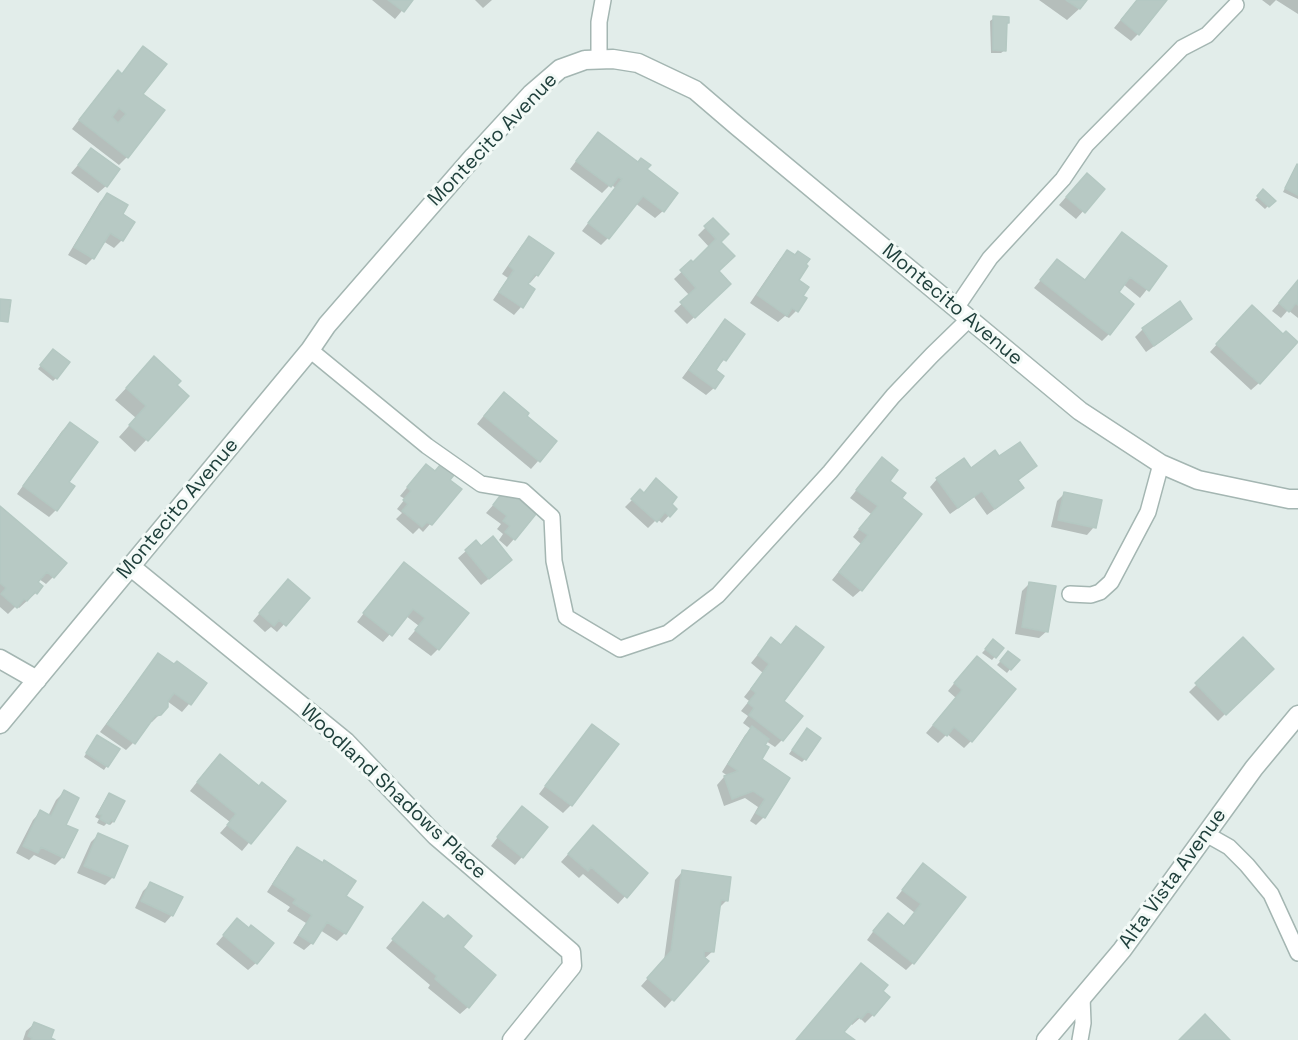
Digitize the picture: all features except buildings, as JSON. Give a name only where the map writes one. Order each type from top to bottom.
[{"type":"street","name":"Montecito Avenue","points":[[0,724],[310,350],[342,308],[474,156],[531,94],[560,69],[585,60],[613,59],[638,63],[695,90],[1080,411],[1161,464],[1198,480],[1298,500]]},
{"type":"street","name":"Woodland Shadows Place","points":[[130,566],[346,742],[436,836],[571,952],[572,966],[512,1040]]},
{"type":"street","points":[[0,659],[37,680]]},
{"type":"street","name":"Alta Vista Avenue","points":[[1046,1040],[1122,950],[1254,768],[1298,715]]},
{"type":"lane","points":[[599,59],[598,22],[603,0]]},
{"type":"lane","points":[[310,350],[427,446],[481,484],[523,491],[552,517],[554,561],[566,616],[620,649],[668,633],[718,595],[830,472],[893,396],[932,355],[963,313],[990,258],[1063,179],[1086,145],[1182,48],[1207,35],[1236,4]]},
{"type":"lane","points":[[1070,594],[1091,595],[1100,592],[1111,582],[1148,512],[1161,464]]},
{"type":"lane","points":[[1206,834],[1229,847],[1271,894],[1298,953]]},
{"type":"lane","points":[[1080,1040],[1083,1023],[1082,997]]}]
